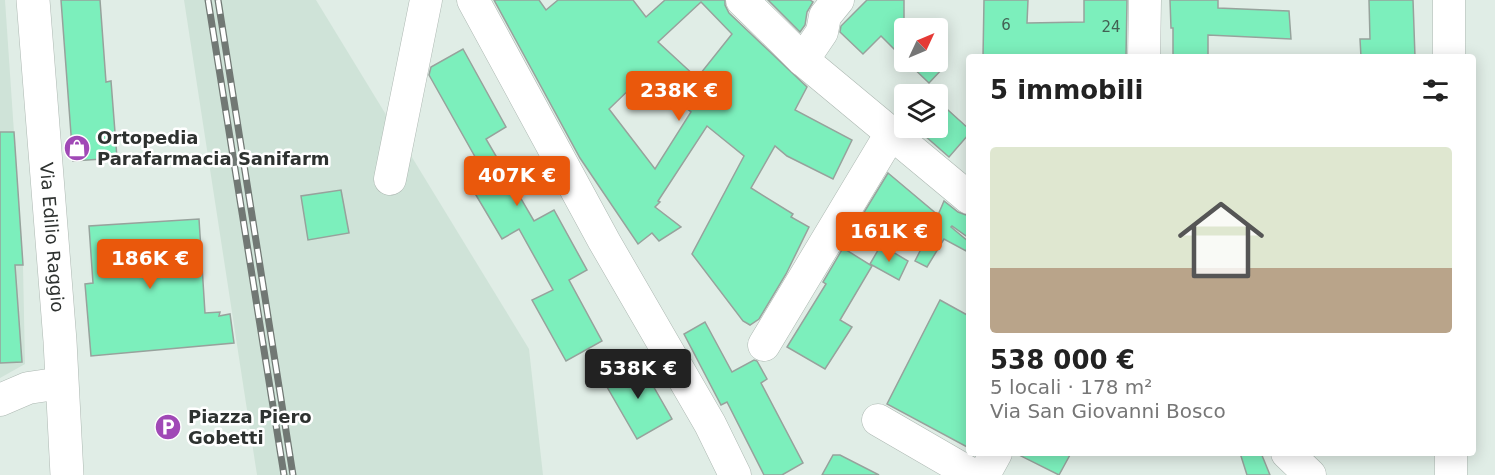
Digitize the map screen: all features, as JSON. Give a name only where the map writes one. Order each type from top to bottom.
[{"type":"main road","name":"Via Edilio Raggio","points":[[33,0],[67,475]]},
{"type":"street","points":[[390,179],[426,0]]},
{"type":"street","points":[[473,0],[604,241],[710,424],[735,475]]},
{"type":"street","points":[[742,0],[803,60],[890,135],[966,196]]},
{"type":"street","points":[[803,60],[822,32],[825,16],[838,0]]},
{"type":"street","points":[[1144,54],[1145,0]]},
{"type":"street","points":[[1449,0],[1449,54]]},
{"type":"street","points":[[764,345],[890,135]]},
{"type":"street","points":[[0,400],[28,388],[62,383]]},
{"type":"street","points":[[878,420],[973,475]]},
{"type":"street","points":[[984,475],[994,456]]},
{"type":"street","points":[[1290,456],[1310,475]]},
{"type":"street","points":[[1451,456],[1451,475]]},
{"type":"shaded area","points":[[0,0],[5,0],[23,265],[25,364],[0,378]]},
{"type":"shaded area","points":[[184,0],[316,0],[529,349],[543,475],[257,475]]},
{"type":"building","points":[[61,0],[100,0],[106,82],[111,81],[117,158],[73,161]]},
{"type":"building","points":[[494,0],[539,0],[546,10],[558,0],[633,0],[646,17],[665,0],[725,0],[729,13],[807,87],[795,110],[852,140],[833,179],[787,156],[775,146],[751,188],[793,214],[791,217],[809,227],[786,274],[759,319],[750,325],[743,321],[692,254],[744,156],[707,126],[655,207],[681,227],[659,241],[652,233],[638,244],[580,158]],"holes":[[[701,2],[732,34],[697,78],[658,42]],[[637,82],[656,102],[666,91],[691,112],[655,169],[609,109]]]},
{"type":"building","points":[[768,0],[810,0],[813,2],[807,12],[805,25],[800,32]]},
{"type":"building","points":[[867,0],[904,0],[904,18],[894,18],[894,49],[881,36],[863,54],[840,32],[841,26]]},
{"type":"building","points":[[984,0],[1028,0],[1027,23],[1084,22],[1084,0],[1127,0],[1126,54],[983,54]]},
{"type":"building","points":[[1170,0],[1218,0],[1218,8],[1289,11],[1291,39],[1208,35],[1208,54],[1173,54],[1173,28],[1171,28]]},
{"type":"building","points":[[1369,0],[1413,0],[1415,54],[1361,54],[1360,39],[1370,39]]},
{"type":"building","points":[[463,49],[506,127],[486,139],[534,221],[554,210],[587,270],[569,280],[602,341],[566,361],[532,300],[553,290],[519,229],[502,239],[467,180],[483,171],[429,75],[431,67]]},
{"type":"building","points":[[917,72],[939,72],[929,83]]},
{"type":"building","points":[[948,110],[966,126],[966,137],[949,157],[927,138],[948,138]]},
{"type":"building","points":[[0,132],[14,132],[23,265],[15,265],[22,362],[0,363]]},
{"type":"building","points":[[888,173],[938,215],[944,201],[958,212],[966,215],[966,236],[951,227],[966,240],[966,251],[944,239],[927,267],[915,261],[930,231],[909,219],[892,239],[863,214]]},
{"type":"building","points":[[341,190],[349,233],[308,240],[301,196]]},
{"type":"building","points":[[199,219],[205,313],[220,312],[219,316],[230,314],[234,343],[91,356],[85,284],[93,283],[89,226]]},
{"type":"building","points":[[881,245],[908,261],[899,280],[870,264]]},
{"type":"building","points":[[843,248],[872,266],[840,320],[852,327],[825,369],[787,347],[826,284],[823,282]]},
{"type":"building","points":[[940,300],[966,314],[966,446],[887,404]]},
{"type":"building","points":[[705,322],[732,372],[754,360],[757,361],[767,379],[761,383],[803,463],[782,475],[764,475],[727,402],[721,405],[684,334]]},
{"type":"building","points":[[633,363],[640,363],[672,419],[637,439],[603,380]]},
{"type":"building","points":[[833,455],[840,455],[879,475],[822,475]]},
{"type":"building","points":[[1021,456],[1069,456],[1059,475]]},
{"type":"building","points":[[1241,456],[1262,456],[1270,475],[1247,475]]},
{"type":"railway","points":[[208,0],[284,475]]},
{"type":"railway","points":[[218,0],[293,475]]},
{"type":"place","name":"Ortopedia Parafarmacia Sanifarm","points":[[77,148]]},
{"type":"place","name":"Piazza Piero Gobetti","points":[[168,427]]}]
